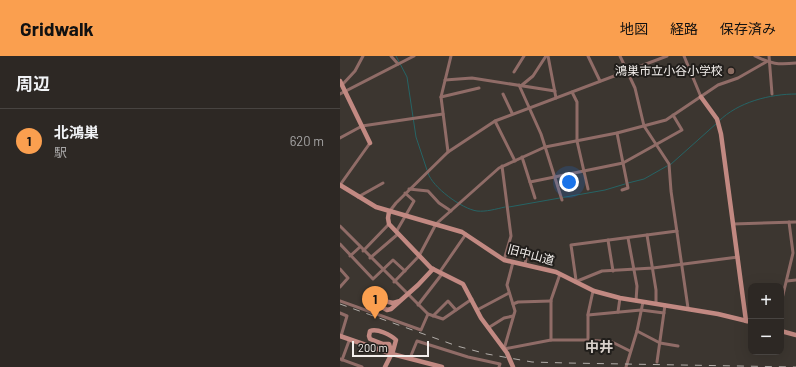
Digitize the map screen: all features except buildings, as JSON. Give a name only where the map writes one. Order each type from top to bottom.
[{"type":"street","points":[[340,185],[370,143],[341,83],[356,71],[363,56]]},
{"type":"street","points":[[391,56],[401,63]]},
{"type":"street","points":[[401,63],[406,56]]},
{"type":"street","points":[[340,94],[414,56]]},
{"type":"street","points":[[448,152],[441,97],[451,56]]},
{"type":"street","points":[[514,72],[524,56]]},
{"type":"street","points":[[521,85],[532,76],[547,56]]},
{"type":"street","points":[[547,56],[556,98]]},
{"type":"street","points":[[588,56],[600,81]]},
{"type":"street","points":[[620,56],[635,88],[644,126],[669,164],[671,191],[683,264],[688,308]]},
{"type":"street","points":[[513,367],[504,349],[488,328],[463,284],[433,270],[389,224],[389,212],[405,193],[448,152],[495,120],[667,56]]},
{"type":"street","points":[[684,56],[701,96],[717,119],[719,125],[748,321]]},
{"type":"street","points":[[755,56],[768,63]]},
{"type":"street","points":[[769,56],[768,63],[772,94]]},
{"type":"street","points":[[394,282],[419,256],[436,224],[502,166],[545,147],[617,133],[666,120],[718,85],[738,78],[768,63],[796,63]]},
{"type":"street","points":[[445,80],[472,78],[555,91]]},
{"type":"street","points":[[521,85],[545,147],[561,198]]},
{"type":"street","points":[[441,97],[478,88]]},
{"type":"street","points":[[572,92],[577,102],[578,141],[588,189]]},
{"type":"street","points":[[503,94],[512,113]]},
{"type":"street","points":[[340,138],[362,126],[443,114]]},
{"type":"street","points":[[530,182],[623,163],[682,130],[673,115]]},
{"type":"street","points":[[495,120],[515,161]]},
{"type":"street","points":[[617,133],[628,188],[622,190]]},
{"type":"street","points":[[522,157],[535,198]]},
{"type":"street","points":[[502,166],[511,236],[504,260]]},
{"type":"street","points":[[358,197],[383,183]]},
{"type":"street","name":"旧中山道","points":[[340,185],[376,207],[466,234],[504,260],[550,270],[593,291],[620,298],[688,308],[748,321]]},
{"type":"street","points":[[410,189],[428,191],[439,203],[451,211]]},
{"type":"street","points":[[370,258],[397,233],[414,201],[405,193]]},
{"type":"street","points":[[784,292],[793,253],[789,222]]},
{"type":"street","points":[[733,224],[796,222]]},
{"type":"street","points":[[364,250],[389,224]]},
{"type":"street","points":[[340,226],[370,258],[428,314],[443,320],[472,299]]},
{"type":"street","points":[[677,231],[571,245],[575,281],[602,271],[653,268],[738,257]]},
{"type":"street","points":[[418,306],[466,234]]},
{"type":"street","points":[[647,235],[653,268],[656,304]]},
{"type":"street","points":[[628,238],[637,286],[636,301]]},
{"type":"street","points":[[608,240],[613,270]]},
{"type":"street","points":[[340,244],[373,279],[392,260],[405,271]]},
{"type":"street","points":[[350,256],[360,246]]},
{"type":"street","points":[[525,265],[527,251]]},
{"type":"street","points":[[504,349],[515,311],[507,285],[513,262]]},
{"type":"street","points":[[340,270],[348,278],[340,287]]},
{"type":"street","points":[[400,301],[433,270]]},
{"type":"street","points":[[551,340],[551,301],[560,274]]},
{"type":"street","points":[[787,281],[796,280]]},
{"type":"street","points":[[588,340],[588,315],[593,291]]},
{"type":"street","points":[[477,310],[509,293]]},
{"type":"street","points":[[618,312],[620,298]]},
{"type":"street","points":[[340,301],[421,330],[428,314]]},
{"type":"street","points":[[433,316],[448,301],[456,310]]},
{"type":"street","points":[[513,304],[518,302],[551,301]]},
{"type":"street","points":[[626,367],[637,331],[643,302]]},
{"type":"street","points":[[657,362],[665,305]]},
{"type":"street","points":[[588,315],[641,310],[664,313]]},
{"type":"street","points":[[340,313],[347,316],[340,336],[392,354],[442,367]]},
{"type":"street","points":[[488,328],[504,318],[514,316]]},
{"type":"street","points":[[385,367],[392,354],[396,343],[395,338],[374,330],[370,331],[370,339],[383,344],[389,344],[392,354]]},
{"type":"street","points":[[637,331],[660,343],[678,346]]},
{"type":"street","points":[[784,332],[796,335]]},
{"type":"street","points":[[504,349],[551,340],[588,340],[612,342],[630,351]]},
{"type":"street","points":[[349,341],[341,360],[362,367]]},
{"type":"street","points":[[410,358],[417,341],[468,357],[500,364],[499,367]]},
{"type":"waterway","points":[[396,56],[407,77],[416,137],[427,170]]},
{"type":"waterway","points":[[719,121],[735,109],[755,100],[786,94],[796,94]]},
{"type":"waterway","points":[[670,165],[717,123]]},
{"type":"waterway","points":[[628,183],[644,179],[667,166]]},
{"type":"waterway","points":[[428,173],[435,185],[441,191],[464,206],[477,211],[505,207]]},
{"type":"waterway","points":[[509,207],[605,190],[625,184]]},
{"type":"railway","points":[[340,304],[457,346],[487,354],[532,362],[796,367]]},
{"type":"place","name":"鴻巣市立小谷小学校","points":[[731,71]]},
{"type":"place","name":"北鴻巣","points":[[375,319]]},
{"type":"district","name":"中井","points":[[599,347]]}]
